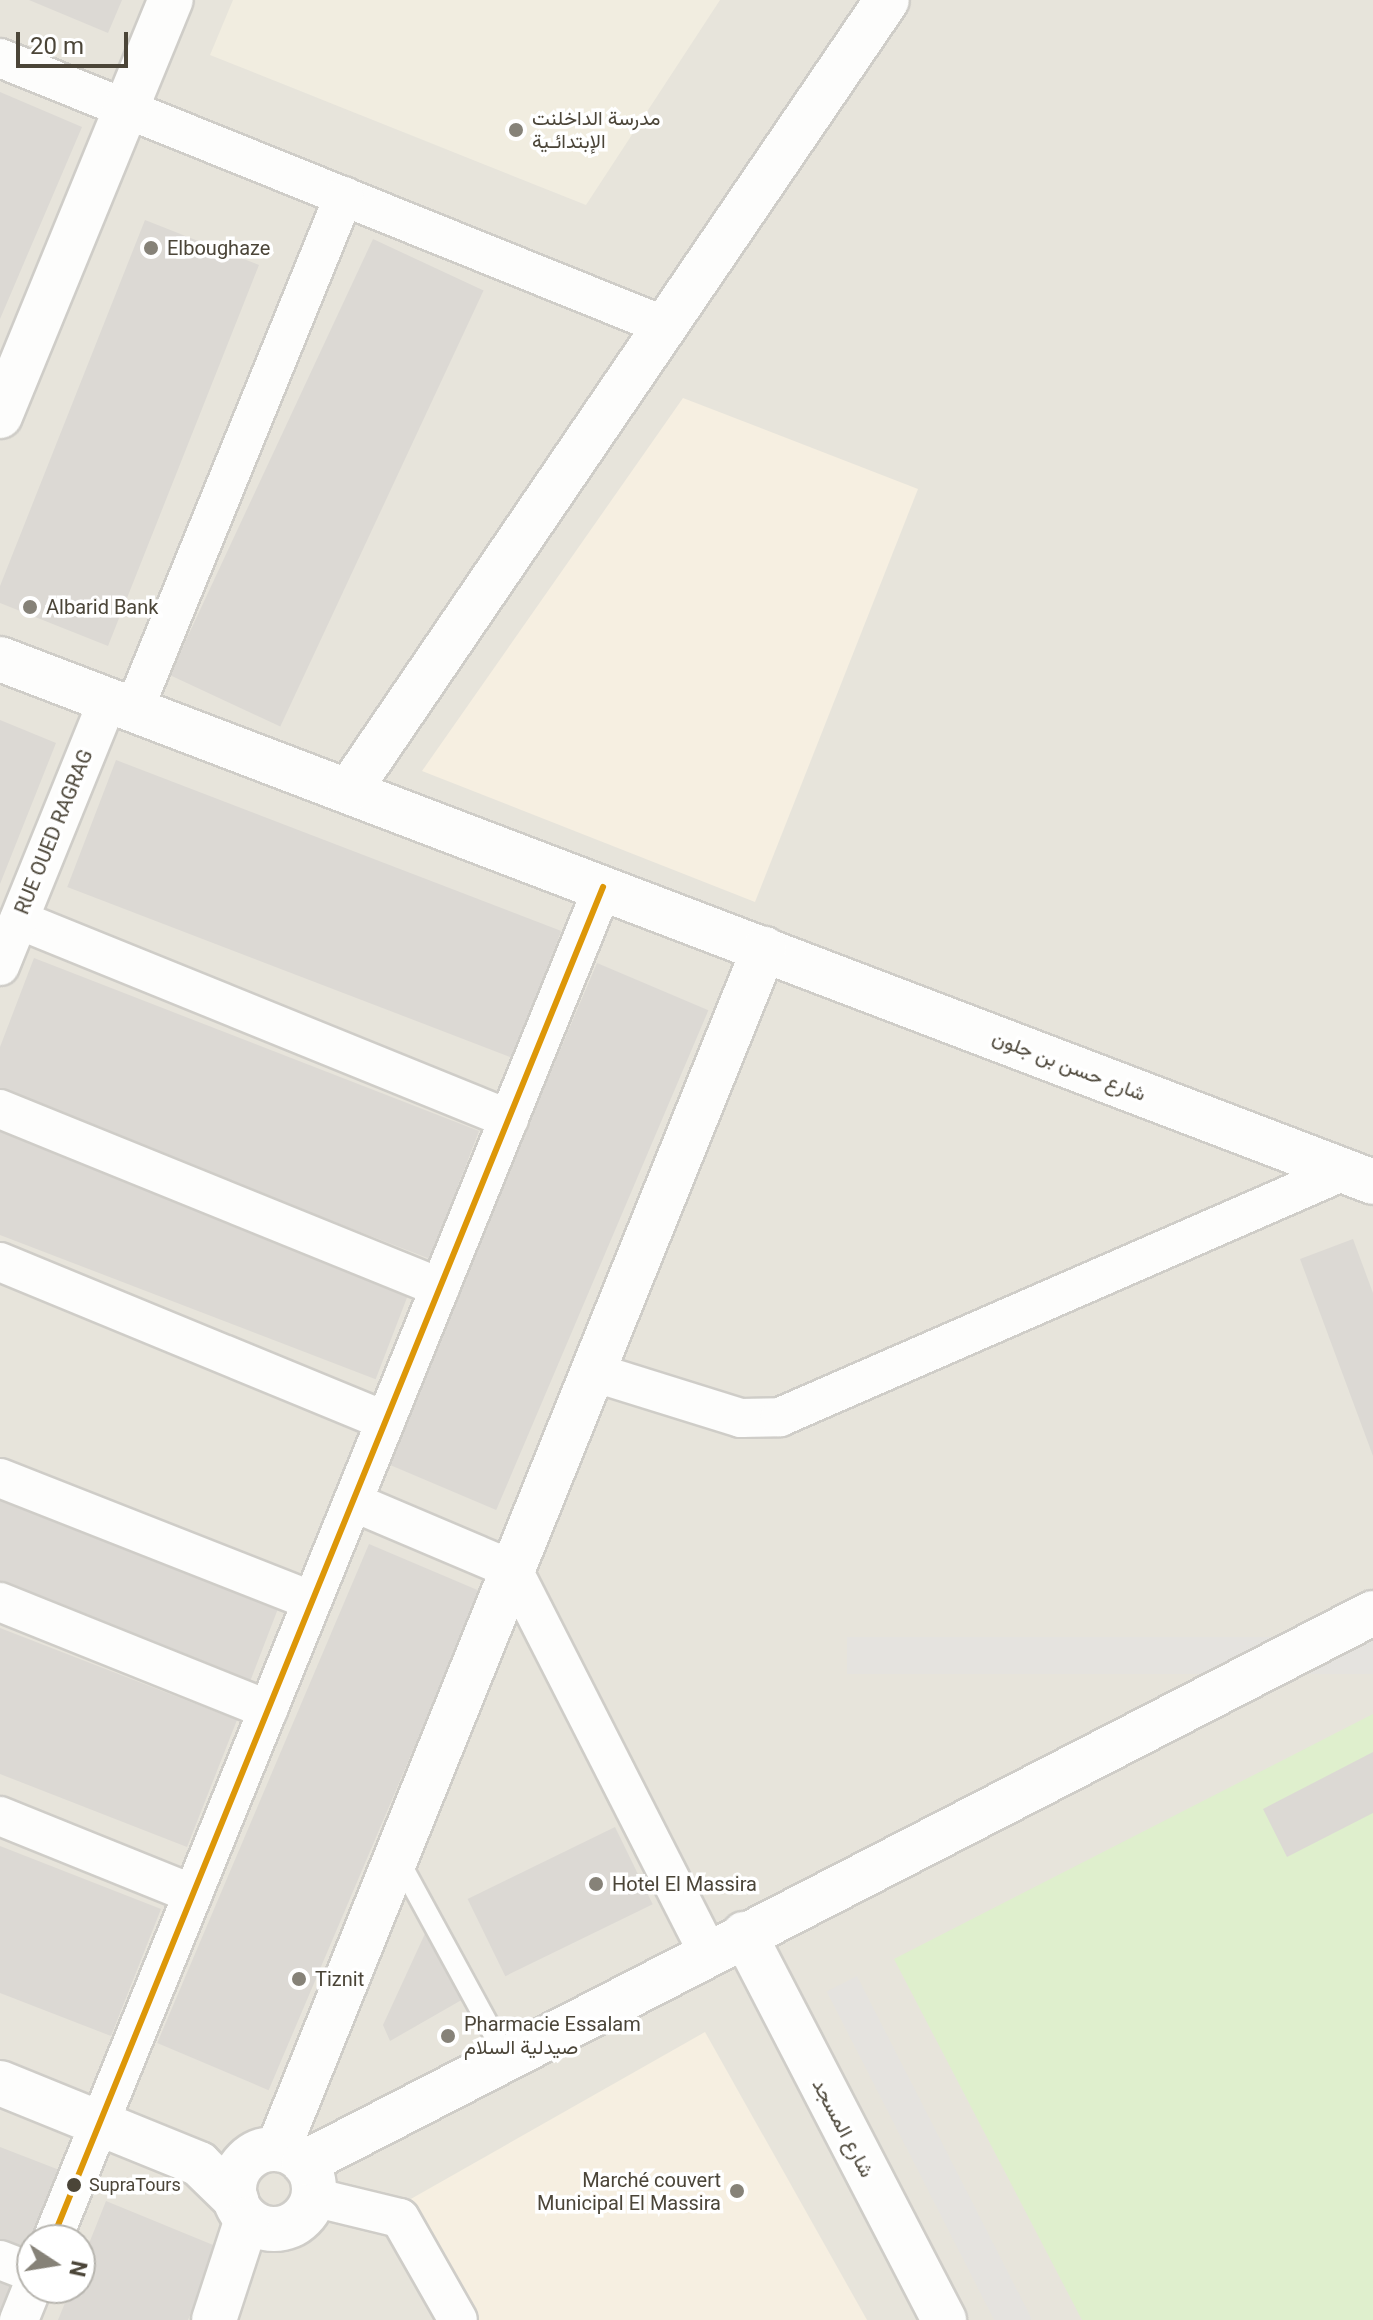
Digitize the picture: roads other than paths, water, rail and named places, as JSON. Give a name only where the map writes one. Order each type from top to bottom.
[{"type":"street","points":[[0,416],[171,0]]},
{"type":"street","points":[[350,789],[887,0]]},
{"type":"street","points":[[0,58],[665,326]]},
{"type":"street","name":"RUE OUED RAGRAG","points":[[0,966],[122,702],[344,196]]},
{"type":"street","name":"شارع حسن بن جلون","points":[[0,659],[122,702],[1359,1177]]},
{"type":"street","points":[[58,2224],[603,887]]},
{"type":"street","points":[[19,920],[509,1119]]},
{"type":"street","points":[[214,2320],[267,2195],[397,1857],[764,949]]},
{"type":"street","points":[[0,1109],[440,1288]]},
{"type":"street","points":[[593,1372],[741,1418],[780,1417],[1359,1177]]},
{"type":"street","points":[[0,1262],[386,1421]]},
{"type":"street","points":[[0,1478],[312,1601]]},
{"type":"street","points":[[353,1502],[513,1570],[726,1943]]},
{"type":"street","points":[[0,1602],[268,1710]]},
{"type":"street","points":[[267,2195],[506,2057],[1373,1613]]},
{"type":"street","points":[[0,1816],[193,1894]]},
{"type":"street","name":"شارع المسجد","points":[[726,1943],[944,2320]]},
{"type":"street","points":[[0,2083],[267,2195],[400,2218],[458,2320]]},
{"type":"lane","points":[[397,1857],[506,2057]]},
{"type":"place","name":"مدرسة الداخلنت الإبتدائـية","points":[[516,130]]},
{"type":"place","name":"Elboughaze","points":[[151,248]]},
{"type":"place","name":"Albarid Bank","points":[[30,607]]},
{"type":"place","name":"Hotel El Massira","points":[[596,1884]]},
{"type":"place","name":"Tiznit","points":[[299,1979]]},
{"type":"place","name":"Pharmacie Essalam صيدلية السلام","points":[[448,2036]]},
{"type":"place","name":"SupraTours","points":[[74,2185]]},
{"type":"place","name":"Marché couvert Municipal El Massira","points":[[737,2191]]}]
